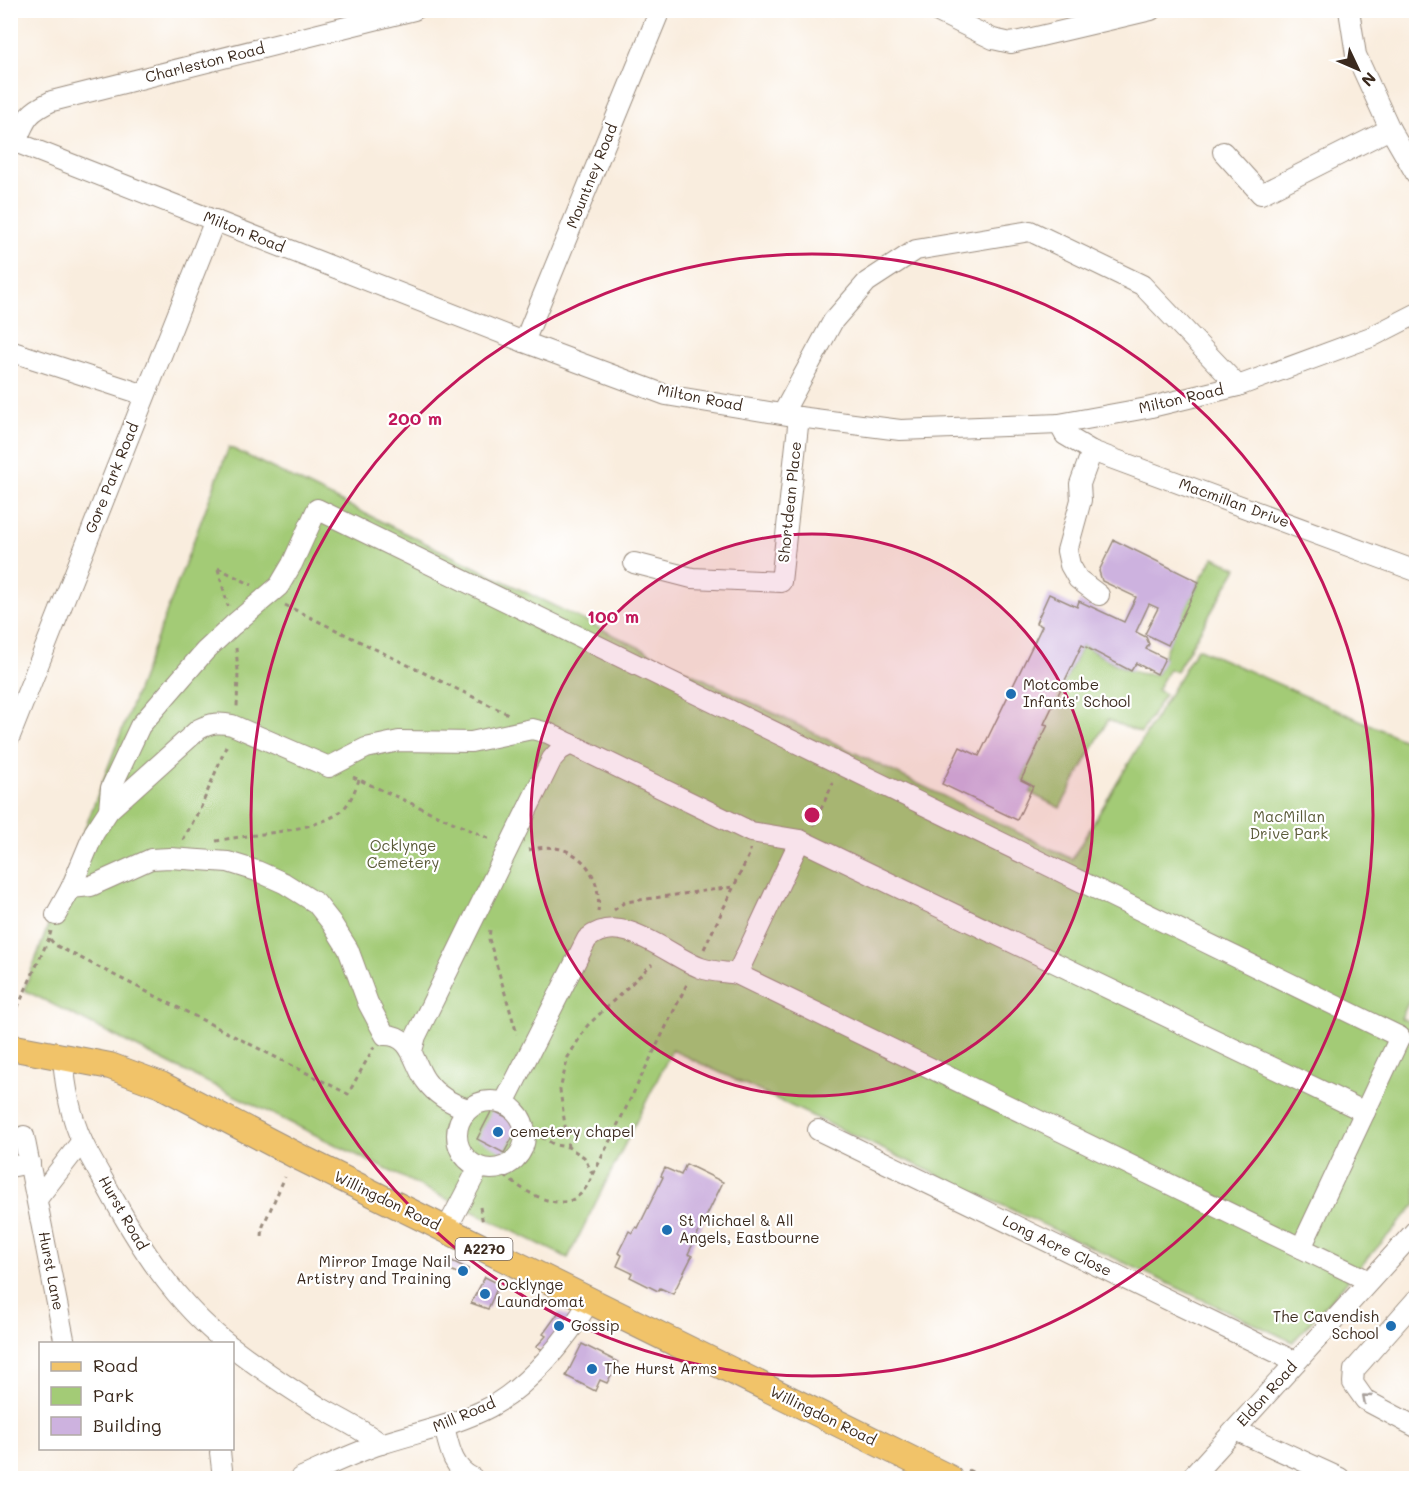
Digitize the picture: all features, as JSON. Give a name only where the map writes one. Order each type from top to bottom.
[{"type":"main road","name":"Willingdon Road","points":[[10,1047],[110,1066],[160,1085],[446,1230],[949,1479]]},
{"type":"street","name":"Charleston Road","points":[[13,141],[34,110],[52,101],[414,10]]},
{"type":"street","name":"Mountney Road","points":[[524,342],[660,10]]},
{"type":"street","points":[[934,10],[993,39],[1011,43],[1151,10]]},
{"type":"street","points":[[1349,10],[1356,55],[1390,129],[1416,174]]},
{"type":"street","points":[[1223,152],[1261,194],[1390,129]]},
{"type":"street","name":"Milton Road","points":[[13,141],[524,342],[666,394],[791,415],[900,429],[1059,424],[1148,408],[1238,386],[1371,338],[1416,314]]},
{"type":"street","name":"Gore Park Road","points":[[10,736],[215,220]]},
{"type":"street","points":[[791,415],[833,321],[867,282],[916,250],[1030,231],[1142,285],[1238,386]]},
{"type":"street","points":[[10,351],[146,394]]},
{"type":"street","name":"Shortdean Place","points":[[634,563],[692,578],[781,582],[791,415]]},
{"type":"street","name":"Macmillan Drive","points":[[1059,424],[1065,435],[1092,451],[1416,571]]},
{"type":"street","points":[[1092,451],[1080,484],[1081,500],[1067,551],[1070,565],[1078,579],[1099,595]]},
{"type":"street","points":[[109,810],[111,788],[140,726],[206,651],[279,586],[292,564],[317,509],[1400,1037],[1301,1248]]},
{"type":"street","points":[[56,915],[71,888],[94,832],[109,810],[199,729],[210,724],[221,722],[232,725],[329,767],[366,748],[399,741],[471,742],[532,729],[548,733],[751,832],[800,840],[1365,1112]]},
{"type":"street","points":[[412,1051],[416,1036],[552,759],[560,750],[571,744]]},
{"type":"street","points":[[738,974],[800,840]]},
{"type":"street","points":[[71,888],[91,886],[151,859],[170,858],[228,862],[284,883],[316,903],[331,922],[348,949],[368,1003],[385,1035],[392,1035],[412,1051],[426,1081],[442,1097],[468,1109]]},
{"type":"street","points":[[504,1103],[587,939],[595,931],[614,928],[650,940],[696,966],[738,974],[1369,1281]]},
{"type":"street","name":"Hurst Road","points":[[63,1057],[70,1106],[82,1141],[135,1238],[172,1288],[214,1333],[225,1342]]},
{"type":"street","points":[[494,1100],[514,1110],[525,1130],[520,1153],[512,1161],[487,1168],[469,1162],[457,1144],[456,1132],[459,1122],[468,1109],[483,1101],[494,1100]]},
{"type":"street","name":"Long Acre Close","points":[[818,1130],[1296,1362]]},
{"type":"street","name":"Hurst Lane","points":[[24,1136],[20,1165],[37,1199],[65,1342]]},
{"type":"street","points":[[37,1199],[82,1141]]},
{"type":"street","points":[[446,1230],[487,1168]]},
{"type":"street","name":"Eldon Road","points":[[1191,1479],[1416,1230]]},
{"type":"street","points":[[1416,1299],[1354,1370],[1353,1383],[1365,1400],[1416,1427]]},
{"type":"street","name":"Mill Road","points":[[300,1479],[353,1454],[444,1426],[490,1407],[515,1390],[551,1354],[578,1322],[590,1300]]},
{"type":"street","points":[[234,1349],[265,1373],[364,1431],[381,1444]]},
{"type":"street","points":[[444,1426],[452,1456],[465,1477]]},
{"type":"street","points":[[1235,1430],[1340,1479]]},
{"type":"street","points":[[220,1452],[223,1479]]},
{"type":"path","points":[[218,568],[263,591],[266,596],[523,722],[532,729]]},
{"type":"path","points":[[800,840],[808,837],[842,765]]},
{"type":"path","points":[[329,767],[505,854],[537,848],[559,847],[578,856],[589,868],[596,884],[599,906],[595,931]]},
{"type":"path","points":[[212,841],[287,830],[326,820],[339,813],[350,802],[359,780]]},
{"type":"path","points":[[487,1168],[547,1201],[567,1201],[578,1197],[593,1175],[734,887],[750,853],[751,832]]},
{"type":"path","points":[[595,931],[603,918],[625,902],[734,887]]},
{"type":"path","points":[[487,892],[491,914],[489,939],[525,1061]]},
{"type":"path","points":[[10,1024],[49,938],[56,915]]},
{"type":"path","points":[[49,938],[55,945],[348,1094],[379,1038],[385,1035]]},
{"type":"path","points":[[568,1147],[560,1090],[568,1057],[587,1026],[667,950]]},
{"type":"path","points":[[521,1119],[538,1135],[555,1145],[568,1147],[584,1157],[593,1175]]},
{"type":"path","points":[[261,1236],[263,1226],[285,1177]]},
{"type":"green space","name":"Ocklynge Cemetery","points":[[229,447],[1072,859],[1197,648],[1416,745],[1416,987],[1401,1018],[1416,1025],[1416,1204],[1293,1342],[672,1050],[568,1258],[172,1065],[24,990]]},
{"type":"green space","points":[[1214,557],[1237,568],[1176,672],[1169,669],[1157,690],[1165,694],[1141,733],[1108,720],[1060,808],[1030,793],[1033,786],[1021,780],[1048,726],[1044,724],[1082,645],[1127,669],[1146,674],[1157,674],[1179,620]]},
{"type":"building","points":[[1114,540],[1199,582],[1168,645],[1145,634],[1158,608],[1149,604],[1136,632],[1146,637],[1149,644],[1146,649],[1165,658],[1157,674],[1136,663],[1131,671],[1082,645],[1044,724],[1048,725],[1021,780],[1033,786],[1017,820],[942,784],[960,747],[979,756],[1042,626],[1036,623],[1049,594],[1077,607],[1079,601],[1124,622],[1136,597],[1102,581],[1099,571]]},
{"type":"building","points":[[10,1068],[13,1068],[13,1095],[10,1095]]},
{"type":"building","name":"cemetery chapel","points":[[492,1110],[520,1124],[504,1153],[477,1139]]},
{"type":"building","name":"St Michael & All Angels, Eastbourne","points":[[686,1164],[723,1182],[688,1254],[692,1256],[673,1294],[660,1288],[658,1291],[630,1277],[632,1273],[617,1266],[622,1255],[618,1253],[629,1231],[632,1233],[636,1227],[638,1228],[663,1177],[661,1176],[665,1168],[681,1175]]},
{"type":"building","points":[[452,1261],[468,1269],[466,1277],[448,1269]]},
{"type":"building","name":"Ocklynge Laundromat","points":[[485,1277],[499,1284],[488,1309],[471,1303]]},
{"type":"building","name":"Gossip","points":[[559,1312],[572,1319],[547,1351],[536,1347],[546,1336],[543,1334]]},
{"type":"building","name":"The Hurst Arms","points":[[582,1344],[618,1362],[607,1383],[600,1380],[595,1391],[566,1376]]},
{"type":"place","name":"Motcombe Infants' School","points":[[1011,694]]},
{"type":"place","name":"cemetery chapel","points":[[498,1132]]},
{"type":"place","name":"St Michael & All Angels, Eastbourne","points":[[667,1230]]},
{"type":"place","name":"Mirror Image Nail Artistry and Training","points":[[463,1271]]},
{"type":"place","name":"Ocklynge Laundromat","points":[[485,1294]]},
{"type":"place","name":"Gossip","points":[[559,1326]]},
{"type":"place","name":"The Cavendish School","points":[[1391,1326]]},
{"type":"place","name":"The Hurst Arms","points":[[592,1369]]},
{"type":"park label","name":"MacMillan Drive Park","points":[[1289,826]]}]
